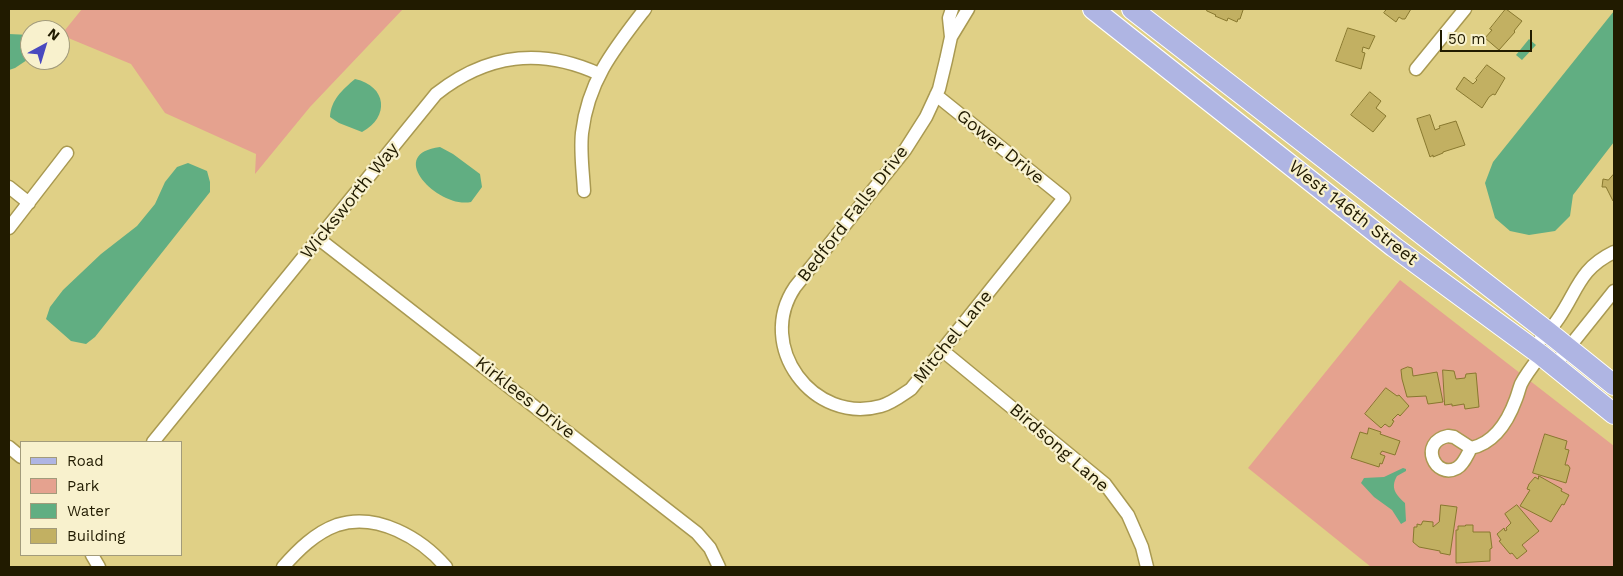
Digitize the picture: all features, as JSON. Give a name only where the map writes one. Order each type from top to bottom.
[{"type":"main road","name":"West 146th Street","points":[[1093,9],[1394,246],[1542,356],[1614,414]]},
{"type":"main road","name":"West 146th Street","points":[[1132,9],[1614,385]]},
{"type":"street","points":[[584,191],[582,135],[586,113],[599,74],[645,9]]},
{"type":"street","name":"Bedford Falls Drive","points":[[951,37],[948,18],[952,9]]},
{"type":"street","name":"Bedford Falls Drive","points":[[809,390],[791,367],[784,344],[782,317],[788,296],[905,150],[926,117],[936,95],[951,37],[968,9]]},
{"type":"street","points":[[1416,69],[1465,9]]},
{"type":"street","name":"Wicksworth Way","points":[[154,441],[436,94],[455,80],[485,65],[520,58],[562,60],[599,74]]},
{"type":"street","name":"Gower Drive","points":[[936,95],[1064,198]]},
{"type":"street","points":[[9,228],[67,153]]},
{"type":"street","points":[[9,187],[29,203]]},
{"type":"street","name":"Mitchel Lane","points":[[809,390],[836,404],[850,408],[868,408],[882,406],[911,389],[1064,198]]},
{"type":"street","name":"Kirklees Drive","points":[[320,239],[697,534],[710,548],[719,567]]},
{"type":"street","points":[[1471,448],[1489,441],[1498,433],[1516,400],[1521,384],[1542,356],[1548,332],[1558,320],[1586,271],[1599,259],[1614,252]]},
{"type":"street","points":[[1542,356],[1568,349],[1614,290]]},
{"type":"street","name":"Birdsong Lane","points":[[943,351],[1105,484],[1128,515],[1142,547],[1147,567]]},
{"type":"street","points":[[9,447],[20,456]]},
{"type":"street","points":[[283,567],[312,539],[346,523],[387,526],[424,548],[446,567]]},
{"type":"green space","points":[[82,9],[403,9],[310,107],[255,174],[256,154],[165,113],[131,64],[70,39],[70,24]]},
{"type":"green space","points":[[1400,280],[1614,446],[1614,567],[1371,567],[1248,468]]},
{"type":"water","points":[[1614,11],[1614,142],[1573,195],[1570,216],[1555,231],[1529,235],[1510,231],[1495,218],[1485,183],[1493,162]]},
{"type":"water","points":[[9,34],[20,35],[20,65],[9,70]]},
{"type":"water","points":[[1529,39],[1536,45],[1522,60],[1516,55]]},
{"type":"water","points":[[355,79],[374,88],[381,102],[381,110],[377,118],[371,126],[362,132],[339,123],[330,117],[335,100]]},
{"type":"water","points":[[440,147],[480,174],[482,187],[471,202],[458,202],[445,197],[432,190],[422,180],[417,169],[417,160],[424,152]]},
{"type":"water","points":[[188,163],[207,171],[210,192],[95,337],[86,344],[71,341],[46,319],[50,307],[63,290],[101,254],[137,226],[155,204],[165,182],[177,167]]},
{"type":"water","points":[[1403,468],[1406,471],[1397,476],[1394,484],[1395,491],[1405,503],[1406,521],[1401,524],[1392,510],[1374,497],[1361,483],[1364,478],[1384,477]]},
{"type":"building","points":[[1207,9],[1243,10],[1237,22],[1228,18],[1227,21],[1215,16],[1207,11]]},
{"type":"building","points":[[1387,9],[1411,9],[1405,19],[1399,17],[1396,22],[1384,13]]},
{"type":"building","points":[[1506,9],[1522,21],[1499,50],[1485,38]]},
{"type":"building","points":[[1348,28],[1375,36],[1369,49],[1363,47],[1362,52],[1365,53],[1361,69],[1336,61]]},
{"type":"building","points":[[1487,65],[1505,78],[1495,95],[1493,94],[1489,97],[1482,108],[1456,89],[1464,77],[1473,84]]},
{"type":"building","points":[[1370,92],[1381,101],[1376,108],[1386,116],[1373,132],[1351,115]]},
{"type":"building","points":[[1430,115],[1435,130],[1440,128],[1439,126],[1456,121],[1465,145],[1430,157],[1417,119]]},
{"type":"building","points":[[1614,174],[1613,201],[1606,187],[1602,187],[1603,179],[1608,180]]},
{"type":"building","points":[[1408,367],[1412,368],[1413,376],[1437,372],[1443,402],[1428,404],[1426,396],[1407,397],[1401,370]]},
{"type":"building","points":[[1443,370],[1454,371],[1456,379],[1465,378],[1466,374],[1476,373],[1479,407],[1465,409],[1464,404],[1445,405]]},
{"type":"building","points":[[1386,388],[1397,396],[1399,395],[1409,406],[1400,416],[1398,414],[1392,420],[1394,421],[1391,426],[1389,427],[1385,424],[1381,428],[1365,414]]},
{"type":"building","points":[[1369,428],[1400,441],[1395,455],[1382,451],[1380,454],[1385,456],[1379,467],[1351,458],[1360,432],[1367,434]]},
{"type":"building","points":[[1545,434],[1567,441],[1565,449],[1569,450],[1565,465],[1568,465],[1570,468],[1566,483],[1533,473]]},
{"type":"building","points":[[1539,476],[1569,495],[1551,522],[1520,506],[1530,490],[1527,489],[1529,484],[1535,477],[1538,479]]},
{"type":"building","points":[[1441,505],[1457,507],[1450,555],[1419,547],[1413,542],[1414,527],[1417,527],[1417,524],[1421,525],[1423,521],[1433,522],[1433,527],[1439,522]]},
{"type":"building","points":[[1517,505],[1539,531],[1522,545],[1527,551],[1517,559],[1499,541],[1501,540],[1497,534],[1504,528],[1505,531],[1507,530],[1506,528],[1511,523],[1505,514]]},
{"type":"building","points":[[1473,525],[1473,532],[1490,532],[1492,548],[1490,549],[1490,561],[1456,563],[1456,530],[1458,530],[1458,526]]}]
